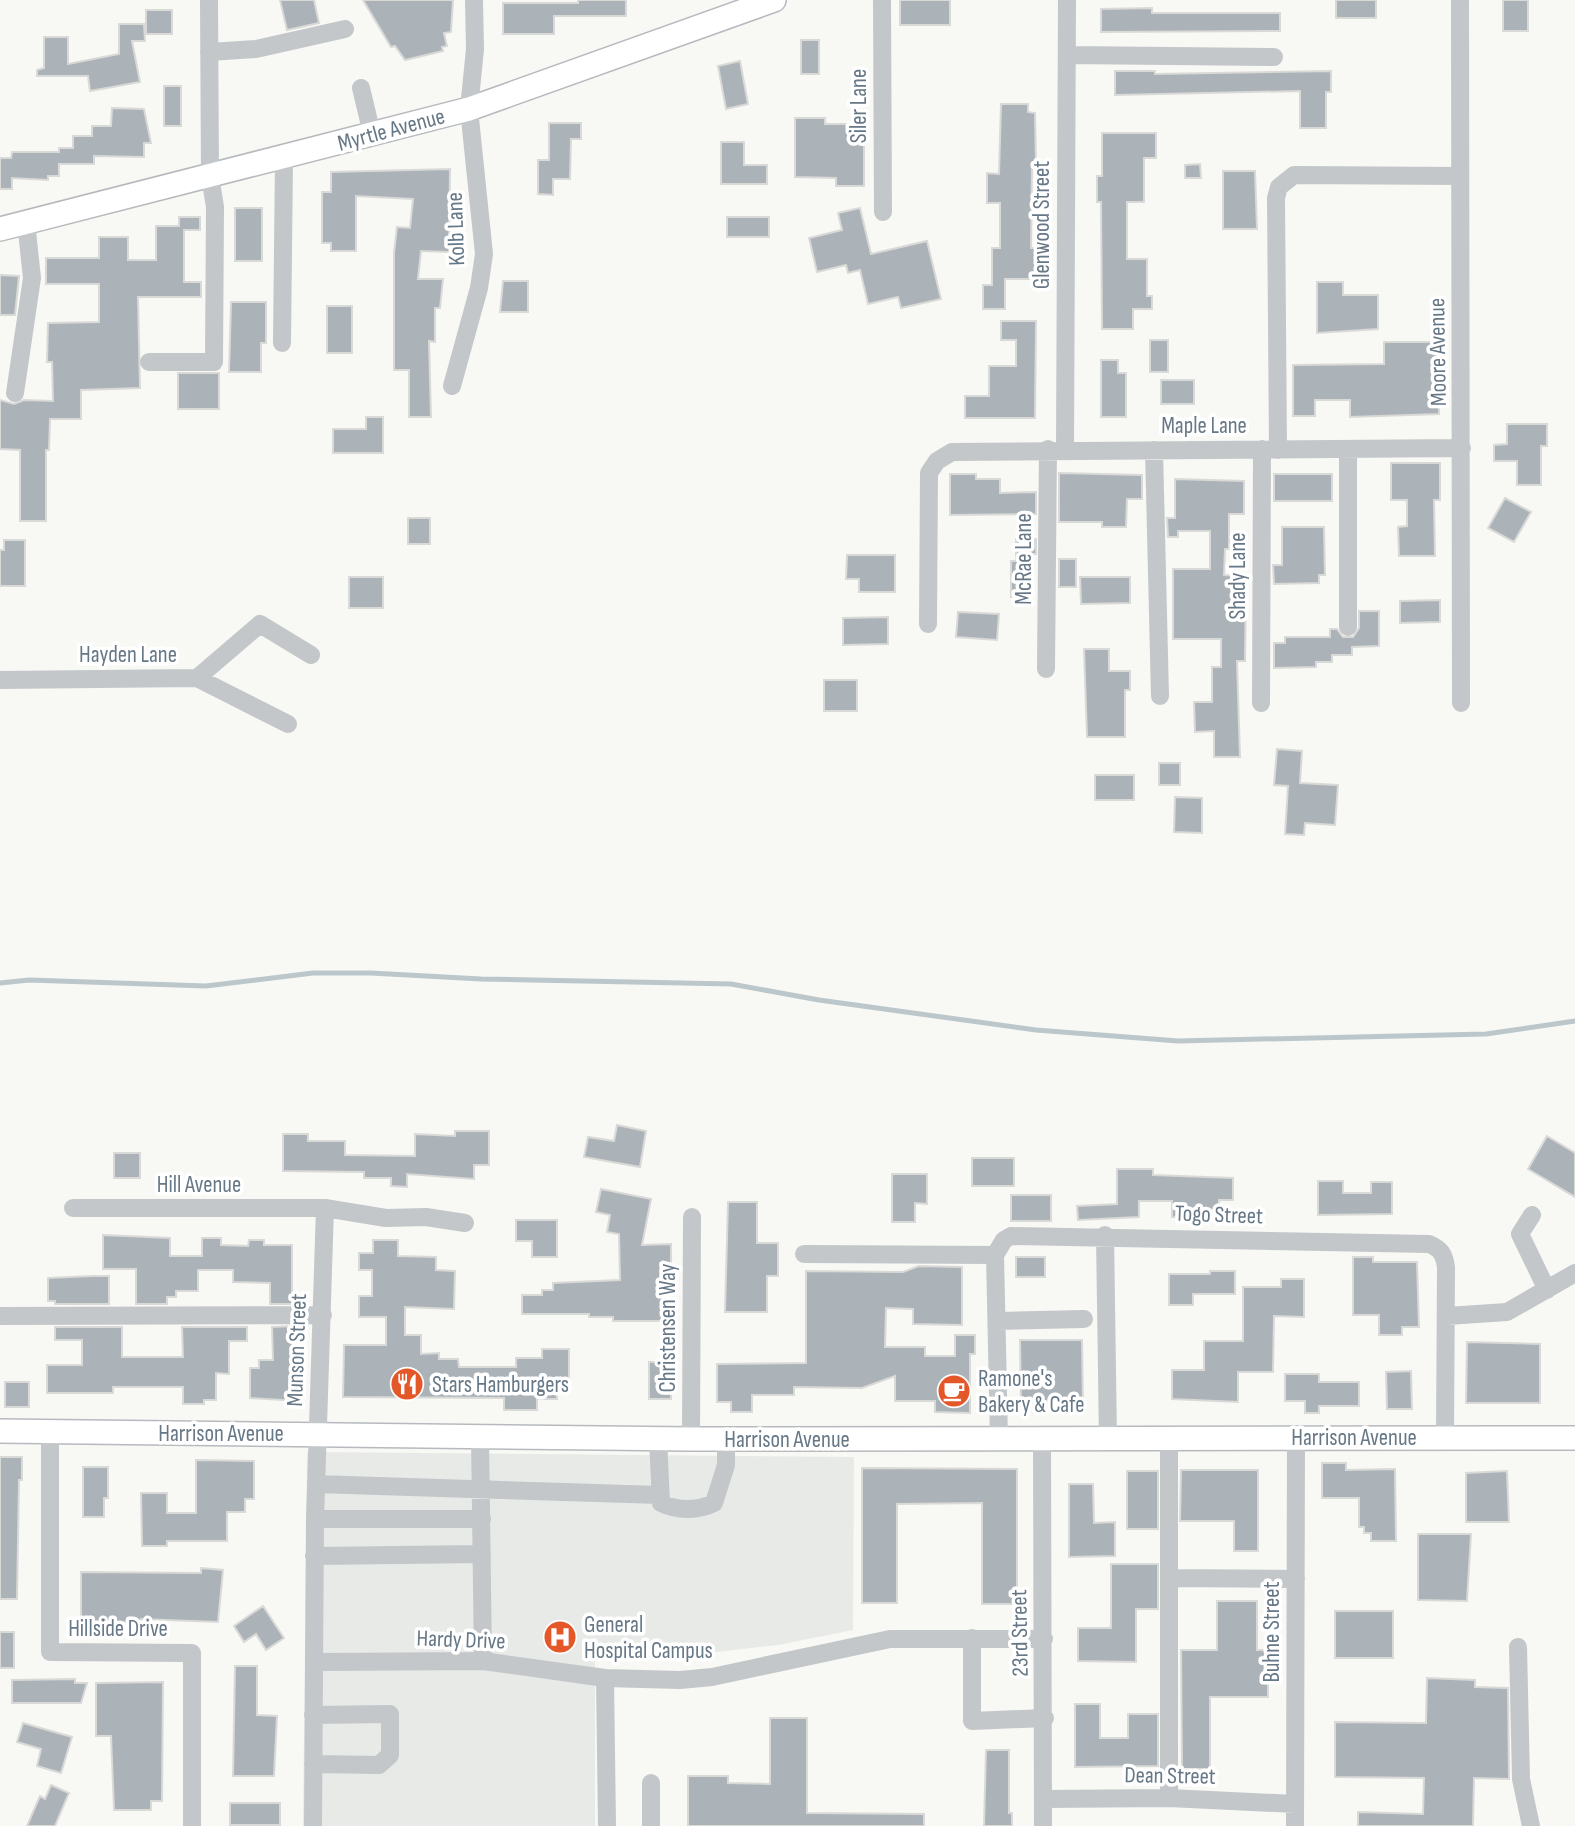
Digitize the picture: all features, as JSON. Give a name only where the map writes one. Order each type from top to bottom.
[{"type":"main road","name":"Myrtle Avenue","points":[[0,229],[469,109],[774,0]]},
{"type":"main road","name":"Harrison Avenue","points":[[0,1432],[317,1433],[691,1439],[1575,1438]]},
{"type":"street","points":[[149,362],[214,362],[215,207],[210,176],[209,0]]},
{"type":"street","name":"Kolb Lane","points":[[453,386],[479,288],[484,254],[469,109],[475,49],[474,0]]},
{"type":"street","name":"Siler Lane","points":[[882,0],[883,212]]},
{"type":"street","name":"Glenwood Street","points":[[1056,449],[1067,0]]},
{"type":"street","name":"Moore Avenue","points":[[1460,0],[1461,703]]},
{"type":"street","points":[[209,52],[256,49],[345,29]]},
{"type":"street","points":[[1067,55],[1274,57]]},
{"type":"street","points":[[361,88],[372,134]]},
{"type":"street","points":[[282,343],[284,158]]},
{"type":"street","name":"Shady Lane","points":[[1261,703],[1276,198],[1279,187],[1294,175],[1460,176]]},
{"type":"street","points":[[15,393],[32,278],[26,222]]},
{"type":"street","name":"Maple Lane","points":[[929,624],[929,473],[937,461],[947,454],[967,450],[1462,448]]},
{"type":"street","name":"McRae Lane","points":[[1046,669],[1056,449]]},
{"type":"street","points":[[1348,449],[1348,627]]},
{"type":"street","points":[[1154,450],[1160,696]]},
{"type":"street","points":[[197,678],[260,624],[311,654]]},
{"type":"street","name":"Hayden Lane","points":[[0,680],[197,678],[288,724]]},
{"type":"street","name":"Hill Avenue","points":[[73,1208],[325,1208],[386,1218],[426,1217],[465,1223]]},
{"type":"street","name":"Munson Street","points":[[313,1826],[314,1556],[325,1208]]},
{"type":"street","points":[[1532,1215],[1520,1234],[1547,1290]]},
{"type":"street","name":"Christensen Way","points":[[691,1439],[692,1217]]},
{"type":"street","points":[[1105,1235],[1108,1438]]},
{"type":"street","name":"Togo Street","points":[[804,1254],[998,1249],[1011,1236],[1105,1235],[1429,1244],[1438,1248],[1445,1258],[1447,1316]]},
{"type":"street","points":[[998,1249],[999,1438]]},
{"type":"street","points":[[1445,1437],[1447,1316],[1507,1312],[1575,1273]]},
{"type":"street","points":[[0,1316],[323,1315]]},
{"type":"street","points":[[997,1321],[1084,1319]]},
{"type":"street","name":"Hillside Drive","points":[[50,1431],[50,1652],[191,1653],[192,1826]]},
{"type":"street","points":[[480,1436],[482,1661]]},
{"type":"street","name":"Buhne Street","points":[[1295,1826],[1296,1437]]},
{"type":"street","points":[[659,1438],[661,1503],[670,1507],[703,1508],[714,1503],[726,1465],[726,1439]]},
{"type":"street","points":[[1169,1438],[1169,1798]]},
{"type":"street","name":"23rd Street","points":[[1042,1439],[1045,1718],[1043,1826]]},
{"type":"street","points":[[316,1484],[659,1495]]},
{"type":"street","points":[[315,1519],[482,1519]]},
{"type":"street","points":[[314,1556],[482,1554]]},
{"type":"street","points":[[1169,1578],[1296,1578]]},
{"type":"street","points":[[972,1637],[972,1721],[1045,1718]]},
{"type":"street","name":"Hardy Drive","points":[[314,1662],[482,1661],[605,1678],[695,1679],[866,1642],[972,1637],[1044,1639]]},
{"type":"street","points":[[1518,1647],[1521,1779],[1531,1826]]},
{"type":"street","points":[[605,1678],[607,1826]]},
{"type":"street","points":[[313,1715],[390,1714],[390,1755],[379,1765],[313,1764]]},
{"type":"street","points":[[651,1783],[651,1826]]},
{"type":"street","name":"Dean Street","points":[[1044,1799],[1169,1798],[1295,1804]]},
{"type":"shaded area","name":"General Hospital Campus","points":[[307,1452],[854,1457],[853,1630],[778,1645],[673,1657],[595,1655],[595,1826],[303,1826]]},
{"type":"building","points":[[280,0],[314,0],[319,23],[287,30]]},
{"type":"building","points":[[363,0],[453,0],[451,32],[444,33],[447,46],[442,47],[443,51],[405,60],[395,46],[391,47]]},
{"type":"building","points":[[578,0],[626,0],[626,16],[554,16],[554,34],[503,34],[503,3],[578,3]]},
{"type":"building","points":[[900,0],[950,0],[950,25],[900,25]]},
{"type":"building","points":[[1336,0],[1376,0],[1376,18],[1336,18]]},
{"type":"building","points":[[1503,0],[1528,0],[1528,31],[1503,31]]},
{"type":"building","points":[[1152,8],[1152,13],[1280,13],[1280,31],[1101,32],[1101,9]]},
{"type":"building","points":[[146,10],[172,10],[172,34],[146,34]]},
{"type":"building","points":[[119,24],[144,24],[145,41],[132,41],[140,82],[90,91],[88,76],[37,76],[37,70],[44,68],[44,37],[68,37],[68,64],[119,54]]},
{"type":"building","points":[[801,40],[819,40],[819,74],[801,74]]},
{"type":"building","points":[[740,61],[748,104],[726,109],[718,66]]},
{"type":"building","points":[[1115,71],[1155,71],[1155,74],[1331,71],[1331,92],[1326,92],[1326,128],[1300,128],[1300,91],[1115,95]]},
{"type":"building","points":[[164,86],[181,86],[181,126],[164,126]]},
{"type":"building","points":[[1001,104],[1028,104],[1028,112],[1035,113],[1036,166],[1032,166],[1031,248],[1036,248],[1036,279],[1005,279],[1005,309],[983,309],[983,285],[992,285],[992,248],[1000,248],[1000,203],[987,203],[987,173],[999,174]]},
{"type":"building","points":[[112,108],[144,109],[151,143],[144,143],[144,157],[94,156],[94,164],[59,164],[59,176],[48,176],[48,180],[12,178],[12,189],[0,189],[0,158],[11,158],[12,152],[59,152],[59,148],[73,148],[73,136],[92,136],[92,126],[111,126]]},
{"type":"building","points":[[795,118],[825,118],[825,124],[864,124],[864,186],[836,186],[836,178],[795,177]]},
{"type":"building","points":[[549,123],[581,123],[581,139],[571,139],[570,179],[553,179],[553,195],[538,194],[538,160],[549,160]]},
{"type":"building","points":[[1102,133],[1156,133],[1156,158],[1144,158],[1144,202],[1127,202],[1127,259],[1147,259],[1147,296],[1152,296],[1152,309],[1133,309],[1133,329],[1102,329],[1101,202],[1097,202],[1097,176],[1102,176]]},
{"type":"building","points":[[721,142],[744,142],[744,165],[767,165],[767,184],[721,184]]},
{"type":"building","points":[[1200,164],[1201,178],[1185,178],[1185,165]]},
{"type":"building","points":[[450,169],[449,252],[421,251],[418,279],[443,279],[440,308],[435,308],[435,342],[429,341],[431,417],[409,417],[409,370],[394,370],[394,253],[397,227],[410,228],[413,199],[356,196],[356,251],[331,251],[331,243],[322,243],[322,192],[331,192],[331,172]]},
{"type":"building","points":[[1223,171],[1255,171],[1257,229],[1223,229]]},
{"type":"building","points":[[235,208],[262,208],[262,261],[235,261]]},
{"type":"building","points":[[860,208],[871,254],[927,241],[941,299],[901,308],[898,297],[868,304],[860,270],[848,273],[846,265],[817,272],[809,238],[842,230],[838,213]]},
{"type":"building","points":[[179,217],[200,217],[200,230],[184,230],[184,282],[201,282],[201,297],[138,297],[140,388],[81,390],[81,419],[50,419],[49,450],[46,450],[46,521],[20,521],[20,450],[0,449],[0,400],[14,404],[24,400],[53,401],[52,362],[47,362],[48,323],[99,322],[99,284],[46,284],[46,258],[99,258],[99,237],[128,237],[128,260],[156,260],[156,226],[179,226]]},
{"type":"building","points":[[727,217],[769,217],[769,237],[727,237]]},
{"type":"building","points":[[0,275],[19,276],[15,315],[0,315]]},
{"type":"building","points":[[503,281],[528,281],[528,312],[500,312]]},
{"type":"building","points":[[1317,282],[1343,282],[1343,295],[1378,295],[1378,329],[1317,333]]},
{"type":"building","points":[[231,302],[266,302],[266,343],[261,343],[261,372],[229,372]]},
{"type":"building","points":[[327,306],[352,306],[352,353],[327,353]]},
{"type":"building","points":[[1001,321],[1036,321],[1035,418],[965,418],[965,396],[989,396],[989,366],[1016,366],[1016,340],[1001,340]]},
{"type":"building","points":[[1150,340],[1168,340],[1168,372],[1150,372]]},
{"type":"building","points":[[1384,342],[1439,342],[1439,414],[1350,417],[1350,400],[1315,400],[1315,416],[1293,416],[1293,365],[1384,364]]},
{"type":"building","points":[[1101,360],[1118,360],[1118,373],[1126,373],[1126,417],[1101,417]]},
{"type":"building","points":[[178,373],[219,373],[219,409],[178,409]]},
{"type":"building","points":[[1161,380],[1194,380],[1194,404],[1161,404]]},
{"type":"building","points":[[366,417],[383,417],[383,453],[333,453],[333,429],[366,429]]},
{"type":"building","points":[[1507,424],[1547,424],[1547,446],[1541,446],[1541,485],[1517,485],[1517,461],[1494,461],[1494,445],[1507,444]]},
{"type":"building","points":[[1391,463],[1440,463],[1440,500],[1434,500],[1435,556],[1399,556],[1398,527],[1407,526],[1407,500],[1391,500]]},
{"type":"building","points":[[1059,473],[1142,475],[1142,499],[1127,499],[1126,527],[1102,527],[1102,522],[1059,522]]},
{"type":"building","points":[[950,474],[976,474],[976,479],[1000,479],[1000,493],[1036,492],[1036,514],[950,515]]},
{"type":"building","points":[[1274,474],[1332,474],[1332,501],[1274,501]]},
{"type":"building","points":[[1175,479],[1244,481],[1244,514],[1229,514],[1229,549],[1225,549],[1224,575],[1246,576],[1245,661],[1237,661],[1240,757],[1214,757],[1214,731],[1195,732],[1194,702],[1212,702],[1212,667],[1221,667],[1221,639],[1173,639],[1173,569],[1210,569],[1210,531],[1178,531],[1178,537],[1168,537],[1167,518],[1175,518]]},
{"type":"building","points":[[1505,498],[1531,512],[1514,542],[1488,528]]},
{"type":"building","points":[[408,518],[430,518],[430,544],[408,544]]},
{"type":"building","points":[[1282,527],[1324,527],[1325,575],[1319,575],[1319,583],[1274,584],[1273,565],[1282,565]]},
{"type":"building","points":[[1016,539],[1036,539],[1036,554],[1031,554],[1031,597],[1011,597],[1011,561],[1016,561]]},
{"type":"building","points":[[4,540],[25,540],[25,586],[0,586],[0,550],[4,550]]},
{"type":"building","points":[[847,555],[895,555],[895,592],[859,592],[859,579],[846,579]]},
{"type":"building","points":[[1059,559],[1076,559],[1076,587],[1059,587]]},
{"type":"building","points":[[349,577],[383,577],[383,608],[349,608]]},
{"type":"building","points":[[1080,577],[1130,577],[1130,603],[1081,604]]},
{"type":"building","points":[[1440,600],[1440,622],[1400,623],[1400,601]]},
{"type":"building","points":[[1359,611],[1379,611],[1379,646],[1352,647],[1352,655],[1332,655],[1332,662],[1316,662],[1316,667],[1274,668],[1274,643],[1285,643],[1285,637],[1330,637],[1330,629],[1337,629],[1343,637],[1353,637],[1359,628]]},
{"type":"building","points":[[958,612],[999,614],[997,640],[956,637]]},
{"type":"building","points":[[888,617],[888,644],[843,645],[843,618]]},
{"type":"building","points":[[1084,649],[1109,649],[1109,671],[1130,671],[1130,690],[1125,690],[1125,737],[1087,737]]},
{"type":"building","points":[[824,680],[857,680],[857,711],[824,711]]},
{"type":"building","points":[[1277,749],[1302,751],[1300,783],[1338,785],[1335,825],[1305,823],[1304,835],[1285,834],[1288,786],[1274,785]]},
{"type":"building","points":[[1159,763],[1180,763],[1180,785],[1159,785]]},
{"type":"building","points":[[1095,775],[1134,775],[1134,800],[1095,800]]},
{"type":"building","points":[[1175,797],[1202,798],[1202,833],[1174,832]]},
{"type":"building","points":[[617,1125],[646,1131],[640,1167],[584,1157],[588,1137],[614,1141]]},
{"type":"building","points":[[455,1131],[489,1131],[489,1165],[474,1165],[474,1179],[407,1174],[407,1187],[391,1186],[391,1178],[364,1178],[364,1172],[283,1171],[283,1134],[308,1134],[308,1141],[345,1141],[345,1155],[415,1156],[415,1134],[455,1136]]},
{"type":"building","points":[[1547,1136],[1575,1153],[1575,1197],[1528,1169]]},
{"type":"building","points":[[114,1153],[140,1153],[140,1178],[114,1178]]},
{"type":"building","points":[[972,1158],[1014,1158],[1014,1186],[972,1186]]},
{"type":"building","points":[[1117,1169],[1153,1169],[1153,1175],[1233,1178],[1233,1200],[1219,1200],[1219,1218],[1172,1217],[1172,1201],[1139,1201],[1139,1217],[1078,1220],[1077,1206],[1117,1204]]},
{"type":"building","points":[[892,1174],[927,1174],[927,1204],[915,1203],[915,1222],[892,1222]]},
{"type":"building","points":[[1318,1181],[1343,1181],[1343,1193],[1371,1193],[1371,1182],[1392,1182],[1392,1214],[1318,1215]]},
{"type":"building","points":[[601,1189],[651,1199],[642,1245],[671,1244],[671,1263],[660,1263],[660,1297],[666,1297],[666,1321],[613,1321],[613,1317],[589,1317],[589,1314],[522,1314],[522,1295],[542,1295],[542,1290],[553,1290],[553,1283],[620,1280],[619,1234],[607,1232],[610,1215],[596,1212]]},
{"type":"building","points":[[1011,1195],[1051,1195],[1051,1221],[1011,1221]]},
{"type":"building","points":[[728,1202],[757,1202],[757,1243],[778,1243],[778,1276],[767,1276],[767,1312],[725,1312]]},
{"type":"building","points":[[516,1220],[557,1220],[557,1257],[532,1257],[532,1241],[516,1241]]},
{"type":"building","points":[[103,1235],[170,1238],[170,1256],[202,1256],[202,1238],[221,1238],[221,1245],[248,1246],[249,1240],[264,1240],[264,1245],[292,1245],[292,1297],[295,1297],[296,1304],[270,1304],[270,1283],[233,1282],[233,1270],[198,1270],[198,1291],[176,1291],[176,1297],[167,1297],[167,1304],[136,1304],[136,1269],[103,1269]]},
{"type":"building","points":[[373,1240],[398,1240],[398,1256],[436,1257],[436,1270],[455,1271],[454,1309],[405,1307],[405,1335],[421,1335],[421,1354],[439,1353],[439,1359],[458,1359],[459,1367],[516,1367],[516,1358],[542,1358],[542,1349],[569,1349],[569,1391],[557,1391],[557,1399],[537,1399],[537,1410],[504,1410],[504,1398],[343,1397],[344,1345],[386,1345],[386,1317],[359,1317],[359,1296],[372,1296],[372,1270],[359,1270],[359,1253],[373,1253]]},
{"type":"building","points":[[1016,1257],[1045,1257],[1045,1277],[1016,1277]]},
{"type":"building","points":[[1353,1257],[1373,1257],[1373,1262],[1417,1262],[1419,1327],[1402,1327],[1402,1335],[1379,1335],[1379,1315],[1353,1315]]},
{"type":"building","points":[[919,1266],[962,1267],[962,1325],[913,1324],[913,1309],[886,1308],[885,1347],[925,1347],[925,1356],[955,1356],[955,1335],[975,1335],[975,1354],[970,1354],[970,1413],[935,1412],[935,1401],[895,1401],[895,1376],[862,1388],[794,1387],[794,1395],[752,1395],[752,1412],[731,1412],[731,1402],[717,1402],[717,1364],[806,1363],[806,1271],[903,1272]]},
{"type":"building","points":[[1210,1271],[1235,1271],[1235,1294],[1193,1294],[1193,1305],[1169,1305],[1169,1274],[1210,1274]]},
{"type":"building","points":[[109,1276],[109,1304],[55,1304],[55,1301],[48,1301],[48,1278]]},
{"type":"building","points":[[1281,1279],[1304,1279],[1304,1317],[1274,1316],[1273,1372],[1238,1372],[1238,1402],[1172,1399],[1172,1370],[1204,1370],[1204,1341],[1243,1341],[1243,1287],[1281,1287]]},
{"type":"building","points":[[296,1326],[298,1401],[250,1398],[250,1368],[259,1368],[259,1360],[273,1360],[272,1327]]},
{"type":"building","points":[[55,1327],[122,1327],[122,1357],[183,1357],[182,1327],[247,1327],[247,1341],[229,1341],[229,1374],[216,1373],[216,1400],[204,1400],[204,1404],[183,1404],[183,1387],[113,1387],[113,1393],[47,1393],[47,1365],[82,1365],[82,1340],[55,1340]]},
{"type":"building","points":[[1020,1340],[1082,1340],[1083,1406],[1021,1406]]},
{"type":"building","points":[[1467,1342],[1540,1344],[1540,1403],[1466,1403]]},
{"type":"building","points":[[649,1362],[671,1362],[671,1399],[649,1399]]},
{"type":"building","points":[[1411,1371],[1412,1409],[1387,1409],[1386,1372]]},
{"type":"building","points":[[1285,1374],[1319,1374],[1319,1382],[1359,1382],[1359,1406],[1319,1406],[1319,1413],[1305,1413],[1305,1401],[1285,1401]]},
{"type":"building","points":[[5,1382],[29,1382],[29,1407],[5,1407]]},
{"type":"building","points":[[0,1457],[22,1457],[22,1480],[19,1480],[17,1599],[0,1599]]},
{"type":"building","points":[[196,1460],[254,1461],[254,1499],[245,1499],[245,1512],[227,1512],[227,1541],[167,1541],[167,1546],[142,1546],[141,1493],[167,1493],[167,1513],[196,1513]]},
{"type":"building","points":[[1322,1463],[1346,1463],[1346,1470],[1395,1469],[1396,1541],[1371,1541],[1371,1533],[1364,1533],[1364,1527],[1359,1527],[1359,1498],[1322,1498]]},
{"type":"building","points":[[83,1467],[108,1467],[108,1498],[104,1498],[104,1517],[83,1517]]},
{"type":"building","points":[[862,1468],[1017,1469],[1017,1604],[982,1604],[982,1503],[897,1504],[897,1603],[862,1603]]},
{"type":"building","points":[[1181,1470],[1258,1470],[1258,1551],[1234,1551],[1234,1521],[1180,1521]]},
{"type":"building","points":[[1127,1471],[1158,1471],[1158,1529],[1127,1529]]},
{"type":"building","points":[[1507,1471],[1509,1522],[1466,1522],[1466,1473]]},
{"type":"building","points":[[1069,1484],[1093,1484],[1094,1523],[1115,1522],[1115,1556],[1069,1557]]},
{"type":"building","points":[[1418,1534],[1471,1534],[1467,1601],[1418,1600]]},
{"type":"building","points":[[1111,1564],[1158,1564],[1158,1609],[1136,1609],[1136,1662],[1078,1661],[1078,1628],[1111,1628]]},
{"type":"building","points":[[201,1568],[223,1570],[218,1622],[141,1619],[141,1622],[81,1623],[81,1572],[201,1573]]},
{"type":"building","points":[[1217,1601],[1257,1601],[1257,1650],[1268,1650],[1268,1697],[1210,1697],[1210,1769],[1182,1769],[1181,1650],[1217,1650]]},
{"type":"building","points":[[263,1606],[284,1638],[266,1650],[256,1634],[244,1642],[234,1626]]},
{"type":"building","points":[[1335,1611],[1393,1611],[1393,1658],[1335,1658]]},
{"type":"building","points":[[0,1632],[14,1632],[14,1668],[0,1668]]},
{"type":"building","points":[[235,1666],[257,1666],[257,1715],[277,1716],[274,1776],[233,1776]]},
{"type":"building","points":[[1427,1678],[1475,1680],[1475,1687],[1508,1688],[1509,1779],[1474,1778],[1473,1826],[1358,1826],[1358,1812],[1423,1814],[1424,1778],[1335,1777],[1335,1722],[1426,1723]]},
{"type":"building","points":[[75,1679],[75,1683],[87,1683],[81,1703],[12,1703],[12,1680]]},
{"type":"building","points":[[163,1682],[162,1801],[151,1801],[151,1810],[114,1810],[111,1736],[96,1736],[96,1683]]},
{"type":"building","points":[[1075,1704],[1100,1704],[1100,1738],[1128,1738],[1128,1714],[1158,1714],[1158,1766],[1075,1767]]},
{"type":"building","points":[[770,1718],[807,1718],[807,1813],[924,1814],[924,1826],[688,1826],[688,1776],[728,1776],[728,1783],[770,1784]]},
{"type":"building","points":[[23,1723],[72,1737],[61,1773],[37,1766],[41,1749],[17,1742]]},
{"type":"building","points":[[986,1750],[1009,1750],[1009,1813],[1012,1813],[1012,1826],[984,1826]]},
{"type":"building","points":[[51,1785],[69,1793],[55,1826],[27,1826],[40,1796],[45,1799]]},
{"type":"building","points":[[230,1803],[280,1803],[280,1825],[230,1825]]},
{"type":"waterway","points":[[0,983],[29,980],[206,986],[313,973],[371,973],[481,979],[731,984],[819,1000],[1036,1030],[1178,1041],[1486,1034],[1575,1021]]},
{"type":"place","name":"Stars Hamburgers","points":[[407,1384]]},
{"type":"place","name":"Ramone's Bakery & Cafe","points":[[954,1391]]},
{"type":"place","name":"General Hospital Campus","points":[[560,1637]]}]
